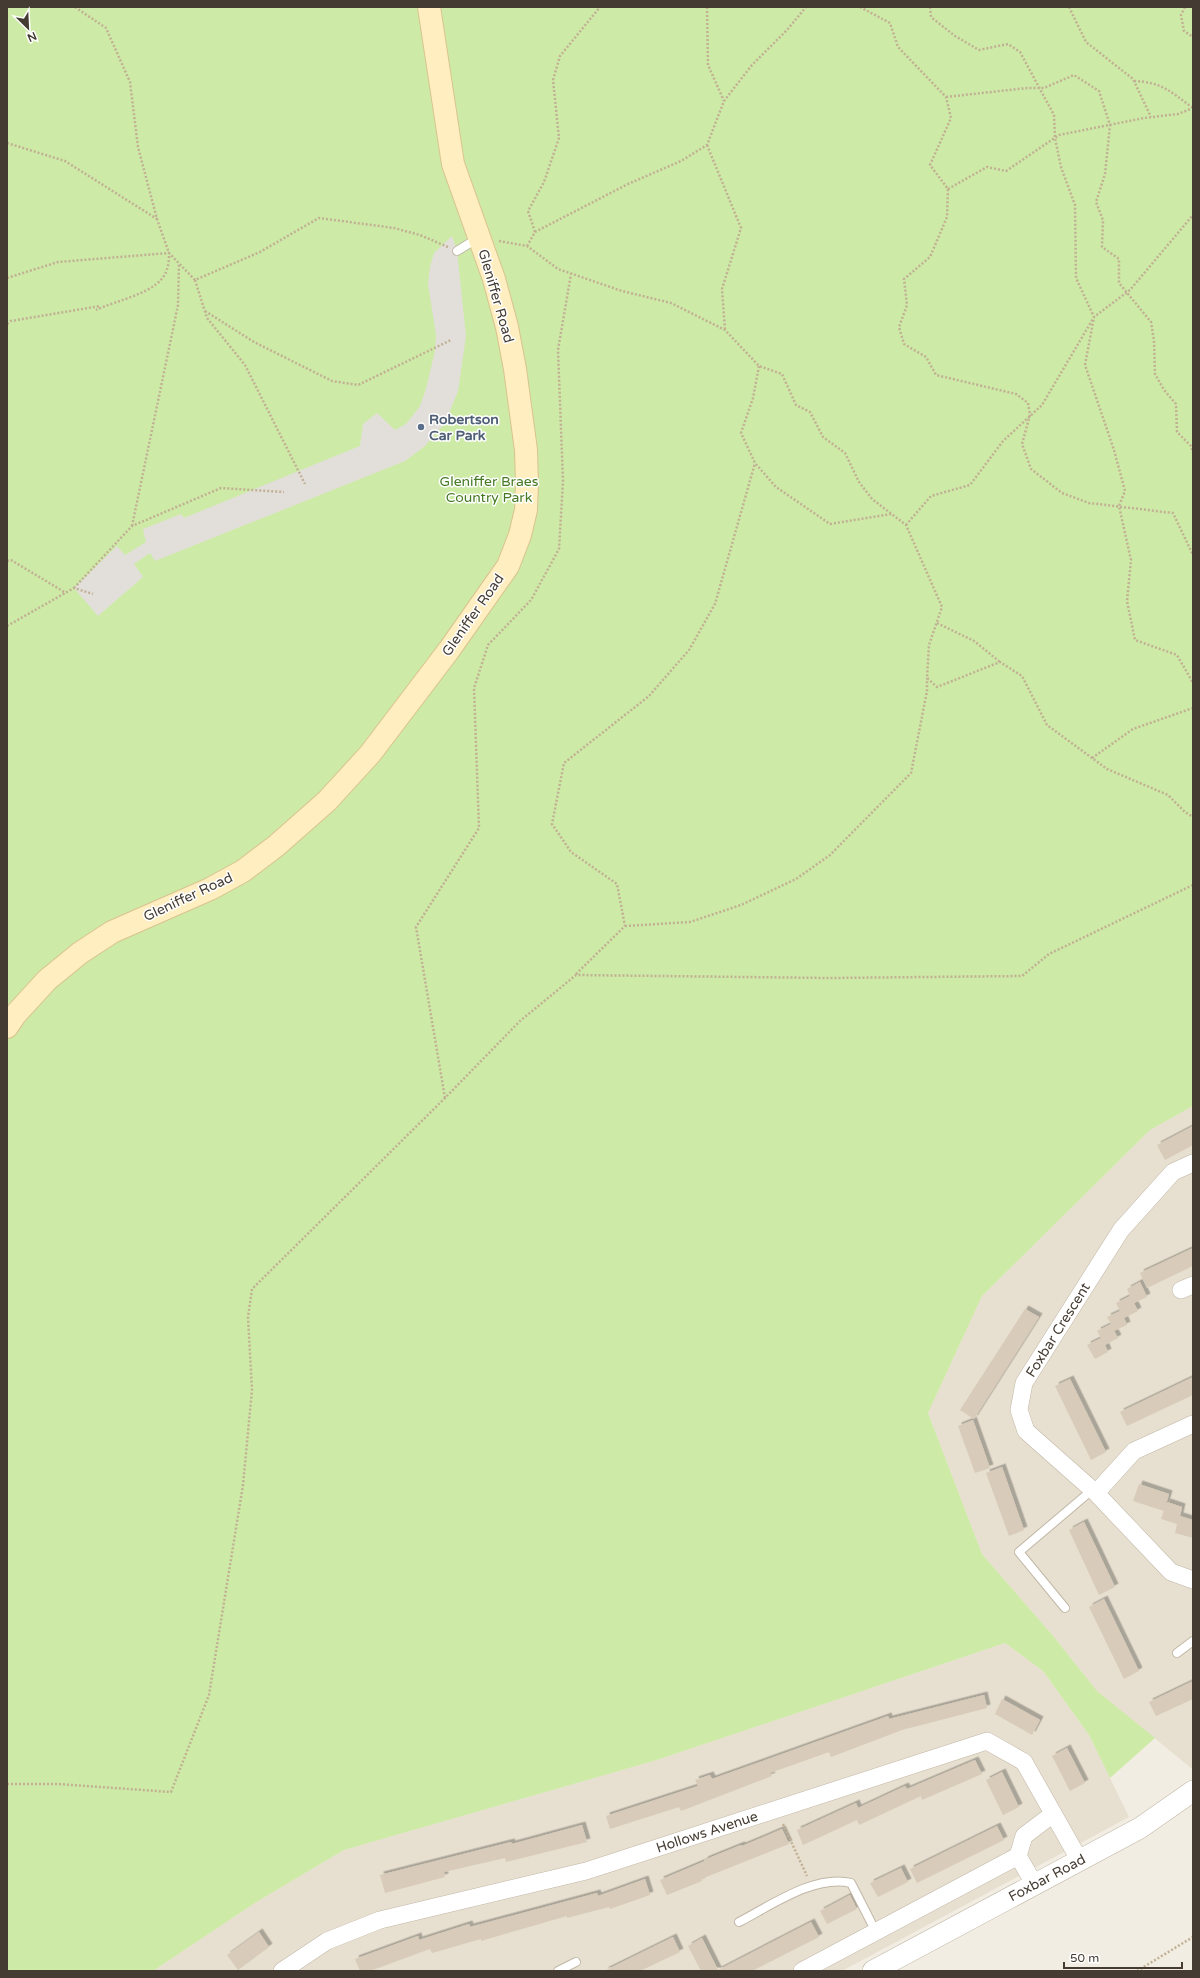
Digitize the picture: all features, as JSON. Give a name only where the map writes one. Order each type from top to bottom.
[{"type":"main road","name":"Gleniffer Road","points":[[7,1027],[15,1015],[48,980],[80,954],[112,932],[210,889],[243,871],[276,846],[327,801],[370,754],[449,650],[508,566],[520,535],[526,510],[526,450],[515,369],[507,327],[494,279],[453,164],[429,7]]},
{"type":"street","name":"Foxbar Crescent","points":[[1193,1163],[1173,1172],[1121,1230],[1024,1383],[1019,1410],[1026,1430],[1094,1491],[1171,1572],[1193,1580]]},
{"type":"street","points":[[1094,1491],[1134,1452],[1193,1424]]},
{"type":"street","name":"Hollows Avenue","points":[[292,1968],[326,1941],[380,1920],[586,1871],[987,1741],[1024,1762],[1080,1861]]},
{"type":"street","name":"Foxbar Road","points":[[873,1971],[895,1964],[1140,1828],[1193,1791]]},
{"type":"street","points":[[802,1971],[1018,1856],[1024,1836],[1053,1814]]},
{"type":"street","points":[[1018,1856],[1035,1885]]},
{"type":"lane","points":[[457,251],[479,237]]},
{"type":"lane","points":[[1065,1608],[1019,1552],[1094,1491]]},
{"type":"lane","points":[[1177,1653],[1193,1641]]},
{"type":"lane","points":[[739,1922],[811,1886],[840,1881],[851,1883],[876,1932]]},
{"type":"lane","points":[[558,1971],[576,1962]]},
{"type":"path","points":[[75,7],[106,28],[130,82],[138,147],[169,253],[167,270],[159,283],[137,295],[96,310]]},
{"type":"path","points":[[535,232],[528,211],[544,182],[559,138],[553,80],[560,56],[600,7]]},
{"type":"path","points":[[707,7],[708,65],[724,101]]},
{"type":"path","points":[[527,246],[535,232],[628,184],[681,161],[707,145],[724,101],[752,65],[787,30],[806,7]]},
{"type":"path","points":[[860,7],[890,23],[898,47],[946,96],[951,118],[930,165],[948,189],[946,217],[930,257],[904,279],[908,306],[899,327],[904,344],[926,357],[936,375],[1016,394],[1028,403],[1030,415],[1022,444],[1031,469],[1062,493],[1089,503],[1173,513],[1193,555]]},
{"type":"path","points":[[930,7],[931,17],[956,36],[979,50],[1008,44],[1020,52],[1054,115],[1055,138],[1060,167],[1075,205],[1076,278],[1094,317],[1085,365],[1114,450],[1125,491],[1119,506],[1131,560],[1127,601],[1134,640],[1177,654],[1193,683]]},
{"type":"path","points":[[1069,7],[1086,42],[1134,81],[1151,117]]},
{"type":"path","points":[[1185,7],[1181,15],[1184,31],[1193,37]]},
{"type":"path","points":[[946,96],[1044,88],[1074,75],[1099,91],[1110,125],[1105,174],[1096,202],[1103,220],[1102,247],[1119,259],[1119,283],[1152,322],[1155,374],[1164,390],[1176,404],[1177,432],[1191,446],[1193,454]]},
{"type":"path","points":[[1134,81],[1151,82],[1170,91],[1193,108]]},
{"type":"path","points":[[948,189],[987,167],[1006,171],[1059,135],[1151,117],[1178,114],[1193,108]]},
{"type":"path","points":[[7,143],[65,161],[158,219]]},
{"type":"path","points":[[707,145],[740,228],[722,290],[725,330]]},
{"type":"path","points":[[906,525],[931,496],[970,485],[1003,440],[1042,404],[1094,317],[1126,293],[1193,215]]},
{"type":"path","points":[[195,280],[260,252],[319,218],[394,228],[420,235],[457,251]]},
{"type":"path","points":[[7,1784],[58,1784],[171,1792],[209,1695],[243,1485],[252,1390],[248,1317],[252,1289],[445,1098],[520,1021],[576,975],[625,926],[690,922],[741,905],[796,879],[830,855],[911,773],[927,691],[930,645],[942,607],[906,525],[872,499],[859,482],[845,453],[823,437],[810,412],[796,404],[782,374],[759,366],[725,330],[672,303],[622,292],[558,269],[527,246],[479,237]]},
{"type":"path","points":[[7,278],[58,262],[169,253],[195,280],[207,318],[245,365],[305,484]]},
{"type":"path","points":[[132,526],[178,306],[179,263]]},
{"type":"path","points":[[445,1098],[416,926],[479,828],[474,688],[488,645],[531,600],[559,549],[563,481],[558,350],[571,274]]},
{"type":"path","points":[[7,324],[11,321],[104,306]]},
{"type":"path","points":[[205,311],[254,342],[332,382],[358,385],[451,340]]},
{"type":"path","points":[[759,366],[753,398],[741,433],[755,463],[776,487],[830,524],[892,514]]},
{"type":"path","points":[[625,926],[617,884],[571,852],[552,824],[564,763],[649,696],[689,650],[715,604],[755,463]]},
{"type":"path","points":[[7,626],[74,588],[132,526],[220,488],[284,492]]},
{"type":"path","points":[[7,561],[11,560],[66,593]]},
{"type":"path","points":[[74,588],[93,594]]},
{"type":"path","points":[[937,623],[974,641],[1000,662],[1022,676],[1047,725],[1107,769],[1168,794],[1185,812],[1193,817]]},
{"type":"path","points":[[927,678],[937,687],[1000,662]]},
{"type":"path","points":[[1092,758],[1133,729],[1193,708]]},
{"type":"path","points":[[576,975],[829,978],[1022,976],[1049,954],[1193,885]]},
{"type":"path","points":[[776,1809],[811,1886]]},
{"type":"path","points":[[1138,1971],[1193,1937]]},
{"type":"shaded area","name":"Robertson Car Park","points":[[452,236],[457,251],[466,336],[458,391],[445,423],[425,446],[405,461],[155,561],[150,553],[134,564],[143,577],[98,616],[74,588],[117,546],[125,555],[146,542],[143,529],[181,514],[184,518],[360,446],[363,424],[377,413],[395,430],[406,424],[420,406],[426,389],[435,351],[436,335],[428,284],[430,267],[434,253]]},
{"type":"shaded area","points":[[1193,1106],[1193,1767],[1191,1768],[1097,1691],[1054,1637],[982,1554],[928,1413],[982,1296],[1150,1130]]},
{"type":"shaded area","points":[[1005,1643],[1043,1671],[1089,1735],[1129,1817],[842,1971],[153,1971],[258,1901],[344,1850],[657,1760]]},
{"type":"green space","name":"Gleniffer Braes Country Park","points":[[7,7],[1193,7],[1193,1106],[1150,1130],[982,1296],[928,1413],[982,1554],[1054,1637],[1097,1691],[1155,1738],[1110,1778],[1089,1735],[1043,1671],[1005,1643],[657,1760],[344,1850],[258,1901],[153,1971],[7,1971]]},
{"type":"building","points":[[1193,1126],[1193,1145],[1165,1160],[1157,1145]]},
{"type":"building","points":[[1193,1248],[1193,1266],[1147,1288],[1140,1273]]},
{"type":"building","points":[[1140,1282],[1147,1297],[1134,1303],[1138,1311],[1124,1318],[1127,1325],[1114,1331],[1118,1338],[1105,1345],[1108,1352],[1095,1359],[1087,1345],[1101,1338],[1097,1331],[1111,1324],[1107,1317],[1120,1311],[1116,1303],[1130,1296],[1127,1289]]},
{"type":"building","points":[[1025,1309],[1039,1317],[974,1419],[960,1410]]},
{"type":"building","points":[[1193,1377],[1193,1395],[1127,1426],[1120,1412]]},
{"type":"building","points":[[1070,1379],[1106,1452],[1091,1460],[1055,1386]]},
{"type":"building","points":[[973,1420],[990,1468],[975,1473],[958,1426]]},
{"type":"building","points":[[1002,1467],[1024,1530],[1009,1536],[986,1473]]},
{"type":"building","points":[[1139,1484],[1169,1494],[1164,1511],[1133,1501]]},
{"type":"building","points":[[1167,1502],[1182,1507],[1180,1516],[1193,1520],[1193,1538],[1175,1533],[1177,1524],[1161,1519]]},
{"type":"building","points":[[1084,1522],[1115,1587],[1099,1595],[1069,1530]]},
{"type":"building","points":[[1104,1599],[1139,1671],[1124,1679],[1089,1607]]},
{"type":"building","points":[[1193,1681],[1193,1699],[1156,1716],[1149,1702]]},
{"type":"building","points":[[984,1695],[987,1708],[902,1730],[831,1757],[829,1752],[770,1773],[772,1776],[681,1811],[679,1807],[610,1829],[606,1816],[698,1786],[695,1780],[710,1775],[712,1779],[888,1716],[889,1719]]},
{"type":"building","points":[[1002,1699],[1040,1720],[1032,1735],[995,1714]]},
{"type":"building","points":[[1067,1748],[1085,1783],[1070,1791],[1052,1756]]},
{"type":"building","points":[[975,1760],[982,1774],[922,1800],[921,1796],[859,1825],[857,1820],[803,1845],[797,1830],[856,1803],[858,1808],[905,1786],[907,1789]]},
{"type":"building","points":[[1002,1772],[1019,1807],[1003,1815],[986,1780]]},
{"type":"building","points":[[582,1825],[587,1842],[506,1862],[505,1858],[444,1872],[445,1877],[385,1893],[380,1875],[511,1842],[512,1844]]},
{"type":"building","points":[[997,1826],[1004,1840],[917,1883],[910,1869]]},
{"type":"building","points":[[782,1829],[789,1844],[701,1879],[702,1881],[667,1895],[660,1880],[705,1861],[704,1860]]},
{"type":"building","points":[[901,1868],[908,1882],[878,1897],[870,1883]]},
{"type":"building","points":[[645,1879],[650,1895],[610,1909],[609,1907],[567,1918],[567,1916],[481,1941],[481,1939],[432,1953],[430,1949],[370,1971],[360,1971],[355,1959],[418,1936],[419,1940],[469,1924],[470,1927],[597,1893],[598,1896]]},
{"type":"building","points":[[850,1895],[857,1909],[827,1924],[820,1911]]},
{"type":"building","points":[[811,1922],[819,1937],[752,1971],[701,1971],[688,1946],[702,1938],[718,1970]]},
{"type":"building","points":[[259,1932],[269,1947],[238,1970],[227,1955]]},
{"type":"building","points":[[673,1937],[680,1952],[640,1971],[604,1971]]},
{"type":"place","name":"Robertson Car Park","points":[[421,427]]}]
